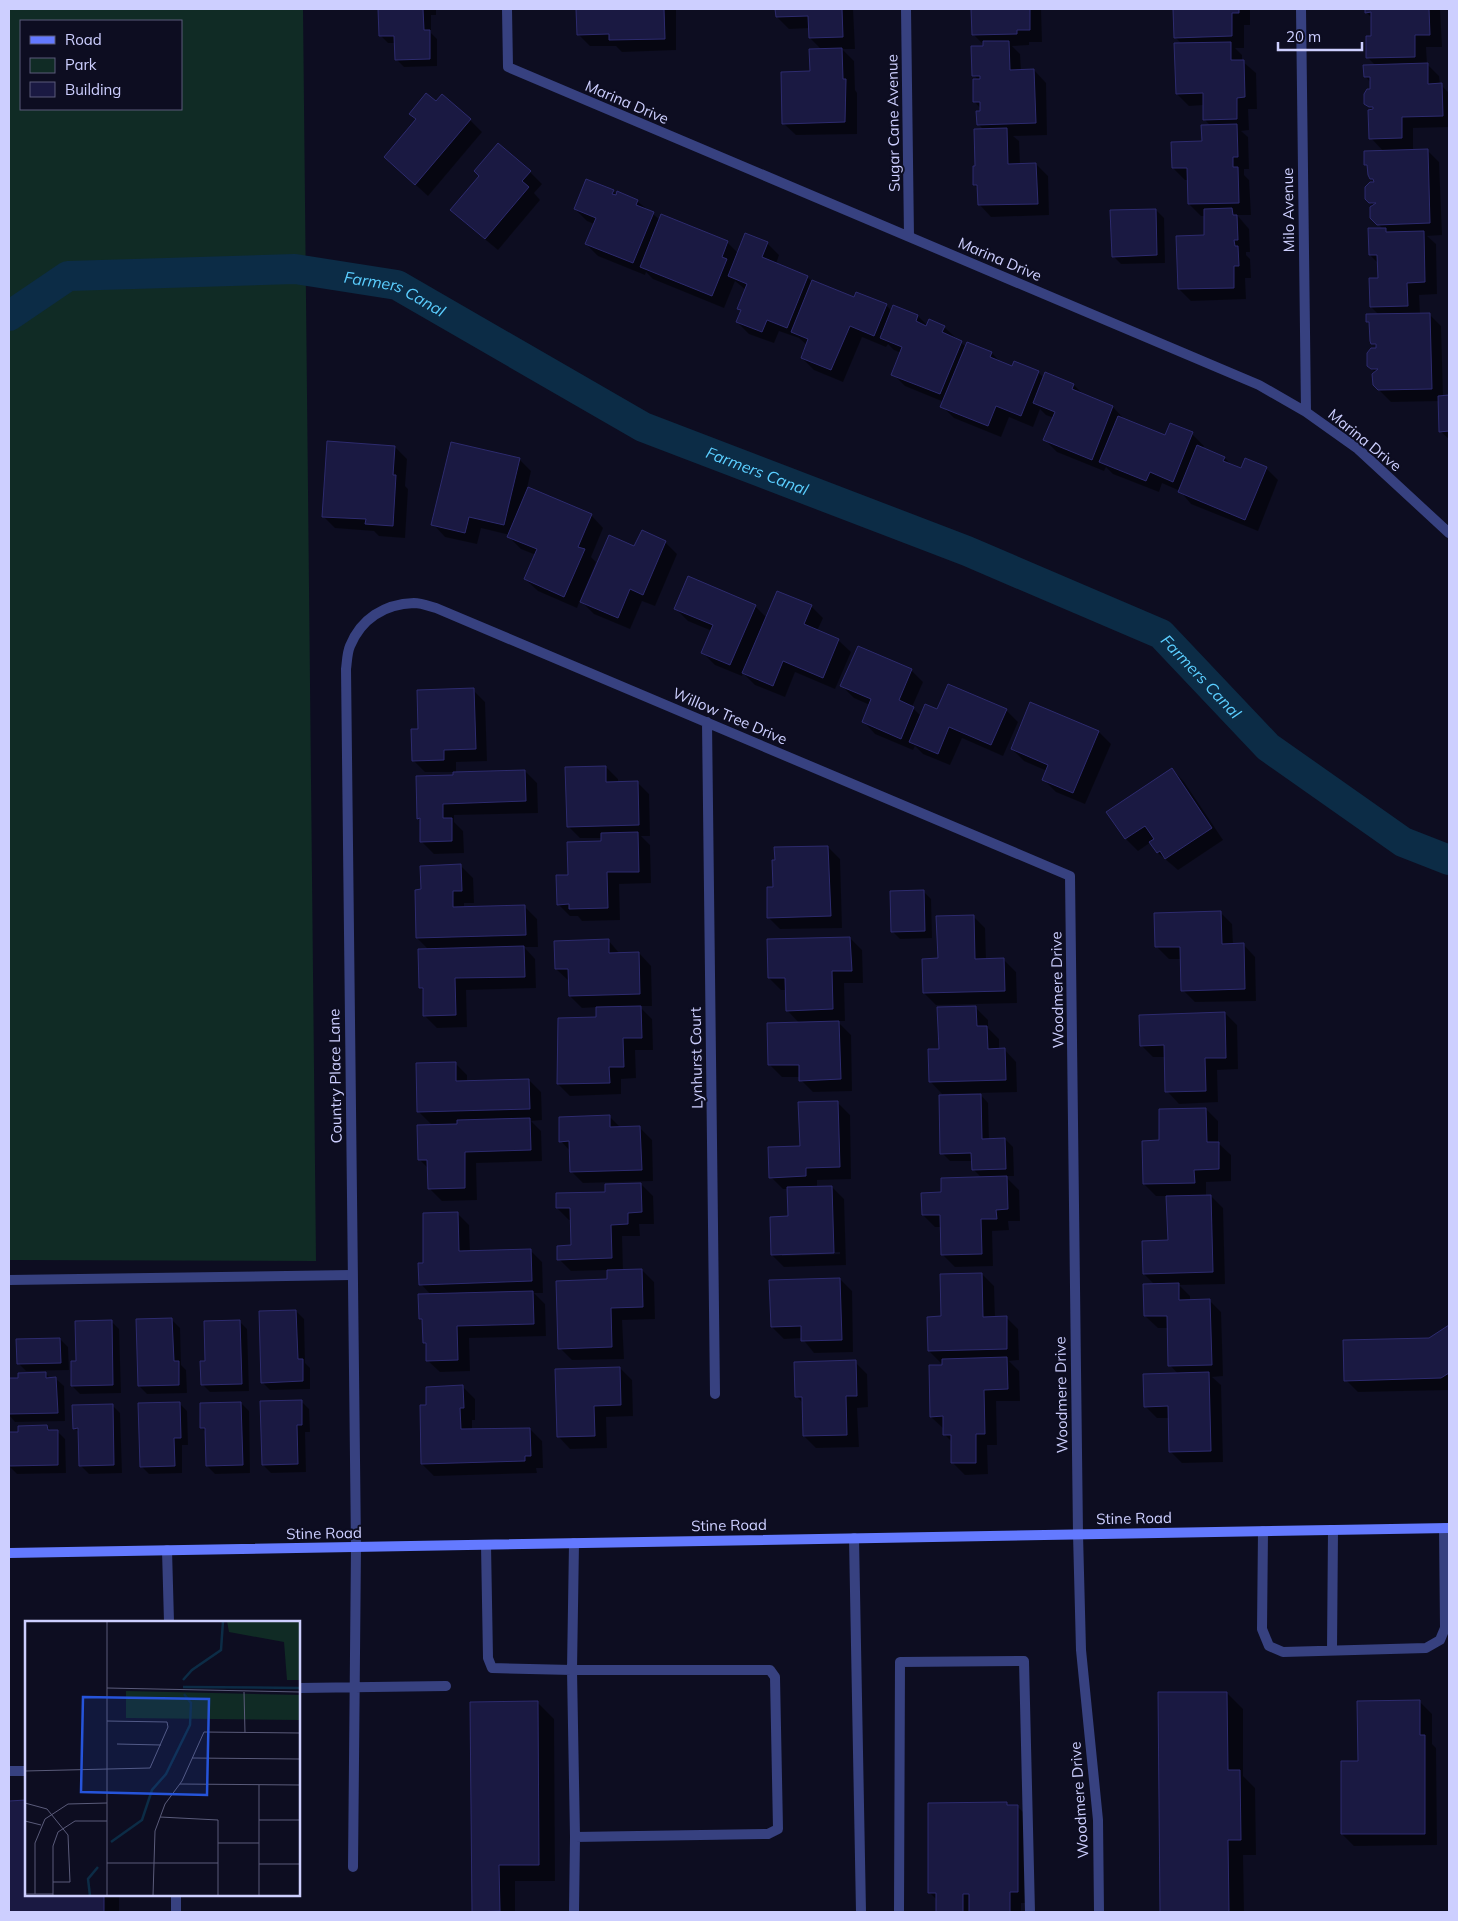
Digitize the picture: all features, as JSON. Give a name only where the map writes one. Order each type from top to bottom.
[{"type":"main road","name":"Stine Road","points":[[9,1553],[1447,1528]]},
{"type":"street","name":"Marina Drive","points":[[507,9],[508,67],[1259,385],[1306,412],[1358,449],[1449,533]]},
{"type":"street","name":"Sugar Cane Avenue","points":[[906,9],[909,237]]},
{"type":"street","name":"Milo Avenue","points":[[1301,9],[1306,412]]},
{"type":"street","name":"Willow Tree Drive","points":[[374,614],[393,605],[415,603],[436,608],[1070,876]]},
{"type":"street","name":"Country Place Lane","points":[[354,1866],[356,1547],[346,669],[349,648],[360,628],[374,614]]},
{"type":"street","name":"Lynhurst Court","points":[[707,722],[715,1394]]},
{"type":"street","name":"Woodmere Drive","points":[[1070,876],[1081,1650],[1098,1820],[1099,1912]]},
{"type":"street","points":[[9,1280],[352,1275]]},
{"type":"street","points":[[1263,1531],[1262,1629],[1269,1646],[1283,1652],[1426,1648],[1440,1640],[1445,1628],[1447,1528]]},
{"type":"street","points":[[1332,1530],[1332,1650]]},
{"type":"street","points":[[854,1538],[861,1912]]},
{"type":"street","points":[[574,1543],[572,1670],[575,1837],[574,1912]]},
{"type":"street","points":[[486,1545],[488,1658],[492,1668],[770,1670],[775,1677],[778,1829],[768,1834],[575,1837]]},
{"type":"street","points":[[167,1550],[169,1621]]},
{"type":"street","points":[[899,1912],[900,1662],[1024,1661],[1030,1912]]},
{"type":"street","points":[[300,1688],[446,1686]]},
{"type":"street","points":[[9,1771],[25,1771]]},
{"type":"street","points":[[176,1896],[176,1912]]},
{"type":"green space","points":[[9,9],[303,9],[316,1261],[9,1260]]},
{"type":"building","points":[[378,9],[423,9],[424,30],[430,30],[430,59],[395,60],[394,36],[379,36]]},
{"type":"building","points":[[576,9],[664,9],[665,39],[609,40],[609,34],[577,35]]},
{"type":"building","points":[[775,9],[842,9],[843,37],[809,38],[808,16],[776,17]]},
{"type":"building","points":[[971,9],[1030,9],[1030,30],[1017,30],[1017,34],[972,35]]},
{"type":"building","points":[[1173,9],[1239,9],[1239,13],[1232,13],[1232,36],[1174,38]]},
{"type":"building","points":[[1365,9],[1429,9],[1430,35],[1415,35],[1415,57],[1366,58],[1366,36],[1371,36],[1371,12],[1365,13]]},
{"type":"building","points":[[983,41],[1009,41],[1010,70],[1034,69],[1036,123],[977,125],[976,111],[980,111],[980,102],[973,102],[973,79],[980,79],[980,76],[972,76],[971,46],[983,46]]},
{"type":"building","points":[[1231,42],[1231,60],[1244,60],[1245,97],[1237,98],[1237,119],[1203,120],[1203,93],[1176,94],[1174,43]]},
{"type":"building","points":[[842,48],[843,79],[846,79],[845,122],[782,124],[781,72],[810,71],[809,49]]},
{"type":"building","points":[[1428,63],[1428,84],[1442,83],[1443,116],[1402,117],[1402,138],[1369,139],[1368,110],[1373,109],[1373,107],[1364,104],[1364,94],[1367,89],[1370,89],[1370,77],[1364,77],[1363,65]]},
{"type":"building","points":[[426,93],[436,101],[442,94],[471,119],[415,185],[384,157],[416,119],[409,114]]},
{"type":"building","points":[[1237,124],[1238,157],[1233,157],[1233,167],[1238,167],[1239,203],[1188,204],[1187,168],[1172,168],[1171,142],[1202,141],[1201,125]]},
{"type":"building","points":[[1007,128],[1008,164],[1036,163],[1038,204],[978,205],[977,185],[973,185],[973,166],[975,166],[974,129]]},
{"type":"building","points":[[498,143],[531,171],[522,181],[529,187],[485,239],[450,210],[479,176],[474,171]]},
{"type":"building","points":[[1428,149],[1430,223],[1377,225],[1370,218],[1370,207],[1376,203],[1369,203],[1365,199],[1365,187],[1370,182],[1374,182],[1368,175],[1367,165],[1364,165],[1364,151]]},
{"type":"building","points":[[586,179],[614,190],[612,194],[616,195],[617,191],[638,200],[636,205],[654,212],[633,263],[585,244],[596,218],[574,209]]},
{"type":"building","points":[[1232,208],[1233,215],[1237,215],[1238,240],[1234,240],[1235,246],[1238,246],[1239,266],[1234,266],[1234,288],[1178,289],[1176,236],[1204,235],[1204,209]]},
{"type":"building","points":[[1156,209],[1157,255],[1112,257],[1110,210]]},
{"type":"building","points":[[661,214],[728,241],[722,257],[727,259],[712,296],[640,267]]},
{"type":"building","points":[[1368,228],[1386,228],[1386,232],[1424,231],[1425,282],[1407,283],[1408,306],[1370,307],[1369,278],[1378,278],[1377,255],[1369,255]]},
{"type":"building","points":[[745,233],[768,242],[762,257],[808,276],[787,328],[767,320],[762,332],[736,322],[741,310],[737,309],[747,284],[728,276]]},
{"type":"building","points":[[812,280],[854,297],[856,292],[887,304],[874,336],[850,326],[831,370],[801,358],[808,339],[791,332]]},
{"type":"building","points":[[893,305],[918,315],[916,321],[926,326],[929,319],[945,326],[942,332],[962,341],[940,394],[891,375],[902,347],[880,338]]},
{"type":"building","points":[[1430,313],[1432,389],[1378,390],[1373,385],[1372,374],[1378,369],[1371,369],[1367,366],[1367,353],[1371,348],[1376,348],[1376,344],[1371,344],[1370,341],[1369,322],[1366,322],[1366,314]]},
{"type":"building","points":[[967,342],[992,352],[990,357],[1012,366],[1014,361],[1039,371],[1021,416],[996,406],[988,426],[940,407]]},
{"type":"building","points":[[1045,372],[1074,384],[1072,389],[1113,406],[1092,460],[1043,440],[1055,412],[1033,403]]},
{"type":"building","points":[[1449,395],[1449,431],[1439,432],[1438,396]]},
{"type":"building","points":[[1118,416],[1165,435],[1170,423],[1193,432],[1173,482],[1150,472],[1146,481],[1099,462]]},
{"type":"building","points":[[327,441],[395,446],[393,475],[396,475],[393,526],[365,524],[366,519],[322,517]]},
{"type":"building","points":[[451,442],[520,458],[504,525],[469,517],[465,533],[431,525]]},
{"type":"building","points":[[1197,445],[1225,457],[1223,461],[1241,468],[1245,458],[1267,467],[1245,520],[1178,492]]},
{"type":"building","points":[[528,487],[592,514],[578,547],[585,549],[564,597],[524,579],[537,549],[507,537]]},
{"type":"building","points":[[642,530],[666,541],[643,595],[630,589],[618,618],[580,602],[609,535],[634,546]]},
{"type":"building","points":[[688,576],[756,605],[730,665],[701,653],[713,625],[674,609]]},
{"type":"building","points":[[777,591],[812,605],[804,624],[839,639],[823,678],[783,661],[773,686],[742,673]]},
{"type":"building","points":[[858,646],[912,669],[899,700],[914,707],[901,739],[862,722],[871,699],[840,686]]},
{"type":"building","points":[[948,684],[1007,709],[991,745],[949,727],[938,754],[909,742],[925,704],[937,709]]},
{"type":"building","points":[[474,688],[476,749],[444,750],[444,760],[412,761],[411,729],[418,729],[417,690]]},
{"type":"building","points":[[1030,702],[1099,731],[1073,793],[1042,780],[1048,765],[1011,749]]},
{"type":"building","points":[[606,766],[606,782],[638,781],[639,825],[567,827],[565,767]]},
{"type":"building","points":[[1172,768],[1212,828],[1165,859],[1160,851],[1157,853],[1149,842],[1154,839],[1145,826],[1125,839],[1106,812]]},
{"type":"building","points":[[525,770],[526,801],[443,804],[443,818],[452,818],[452,841],[420,842],[420,818],[417,819],[416,776],[453,775],[453,772]]},
{"type":"building","points":[[638,832],[639,872],[607,872],[608,908],[569,909],[569,904],[557,905],[556,875],[568,875],[567,842],[601,841],[601,833]]},
{"type":"building","points":[[828,846],[831,916],[767,918],[767,887],[773,887],[772,860],[775,860],[774,847]]},
{"type":"building","points":[[461,864],[462,891],[453,891],[453,907],[525,905],[526,935],[416,938],[415,890],[421,889],[420,866]]},
{"type":"building","points":[[924,890],[925,931],[891,932],[890,891]]},
{"type":"building","points":[[1221,911],[1222,944],[1244,943],[1245,989],[1181,991],[1180,947],[1155,947],[1154,913]]},
{"type":"building","points":[[974,915],[975,959],[1004,958],[1005,991],[923,993],[922,959],[938,958],[936,916]]},
{"type":"building","points":[[850,937],[852,971],[832,971],[833,1009],[786,1011],[785,978],[768,978],[767,939]]},
{"type":"building","points":[[609,939],[609,953],[639,952],[640,994],[569,996],[568,969],[555,969],[554,941]]},
{"type":"building","points":[[524,946],[525,977],[455,978],[456,1015],[423,1016],[423,988],[419,988],[418,949]]},
{"type":"building","points":[[641,1006],[642,1038],[623,1038],[624,1067],[609,1067],[610,1083],[557,1084],[558,1018],[596,1017],[596,1007]]},
{"type":"building","points":[[976,1006],[977,1026],[987,1026],[988,1049],[1005,1048],[1006,1080],[929,1082],[928,1049],[939,1049],[937,1007]]},
{"type":"building","points":[[1225,1012],[1226,1058],[1205,1058],[1206,1091],[1165,1092],[1164,1045],[1140,1046],[1139,1015]]},
{"type":"building","points":[[839,1021],[841,1079],[799,1081],[799,1065],[768,1065],[767,1023]]},
{"type":"building","points":[[456,1062],[456,1081],[529,1079],[530,1109],[417,1112],[416,1063]]},
{"type":"building","points":[[981,1094],[982,1139],[1005,1138],[1006,1169],[972,1170],[971,1153],[940,1154],[939,1095]]},
{"type":"building","points":[[838,1101],[840,1167],[806,1168],[806,1176],[769,1178],[768,1147],[800,1146],[798,1102]]},
{"type":"building","points":[[1206,1108],[1207,1142],[1219,1142],[1219,1169],[1194,1170],[1195,1183],[1143,1184],[1142,1141],[1159,1140],[1159,1109]]},
{"type":"building","points":[[610,1115],[610,1127],[640,1126],[642,1170],[570,1172],[569,1141],[559,1142],[559,1117]]},
{"type":"building","points":[[530,1118],[531,1150],[465,1152],[465,1188],[428,1189],[427,1160],[418,1160],[417,1125],[457,1124],[457,1120]]},
{"type":"building","points":[[1007,1176],[1008,1209],[996,1210],[997,1219],[981,1219],[982,1254],[941,1255],[940,1215],[922,1215],[921,1193],[941,1192],[941,1178]]},
{"type":"building","points":[[641,1183],[642,1212],[628,1213],[628,1224],[611,1225],[612,1258],[557,1260],[557,1246],[571,1245],[570,1208],[556,1208],[556,1193],[605,1192],[605,1184]]},
{"type":"building","points":[[832,1186],[834,1253],[771,1255],[770,1217],[788,1216],[787,1187]]},
{"type":"building","points":[[1211,1195],[1213,1272],[1143,1274],[1142,1241],[1168,1240],[1166,1196]]},
{"type":"building","points":[[458,1212],[459,1251],[531,1249],[532,1281],[419,1285],[418,1263],[423,1263],[423,1213]]},
{"type":"building","points":[[642,1269],[643,1307],[611,1308],[612,1347],[558,1349],[556,1281],[607,1279],[607,1270]]},
{"type":"building","points":[[982,1273],[983,1317],[1007,1316],[1007,1349],[928,1351],[927,1317],[941,1316],[940,1274]]},
{"type":"building","points":[[840,1278],[842,1340],[801,1341],[801,1326],[771,1327],[769,1280]]},
{"type":"building","points":[[1179,1283],[1179,1300],[1210,1299],[1212,1365],[1168,1366],[1167,1316],[1144,1316],[1143,1284]]},
{"type":"building","points":[[533,1291],[534,1324],[457,1326],[458,1360],[426,1361],[426,1343],[423,1343],[422,1319],[419,1319],[418,1294]]},
{"type":"building","points":[[296,1310],[298,1359],[303,1359],[303,1381],[261,1383],[259,1311]]},
{"type":"building","points":[[172,1318],[174,1361],[179,1361],[179,1385],[138,1386],[136,1319]]},
{"type":"building","points":[[112,1320],[113,1385],[71,1386],[71,1361],[76,1361],[75,1321]]},
{"type":"building","points":[[240,1320],[242,1384],[201,1385],[200,1361],[205,1361],[204,1321]]},
{"type":"building","points":[[1449,1325],[1449,1373],[1441,1378],[1344,1381],[1343,1340],[1429,1338]]},
{"type":"building","points":[[60,1338],[61,1363],[17,1364],[16,1339]]},
{"type":"building","points":[[1007,1357],[1008,1389],[984,1390],[985,1434],[976,1434],[976,1463],[951,1463],[951,1435],[943,1435],[943,1416],[930,1417],[929,1365],[942,1365],[942,1359]]},
{"type":"building","points":[[856,1360],[857,1396],[846,1396],[847,1435],[803,1436],[802,1397],[795,1397],[794,1362]]},
{"type":"building","points":[[620,1367],[621,1405],[594,1406],[595,1436],[557,1437],[555,1369]]},
{"type":"building","points":[[46,1372],[46,1378],[56,1377],[58,1413],[9,1414],[9,1378],[18,1378],[18,1373]]},
{"type":"building","points":[[1209,1372],[1211,1451],[1169,1452],[1168,1406],[1144,1407],[1143,1374]]},
{"type":"building","points":[[463,1385],[464,1408],[460,1408],[461,1429],[530,1428],[531,1456],[525,1456],[525,1461],[421,1464],[420,1405],[426,1405],[426,1387]]},
{"type":"building","points":[[302,1400],[302,1425],[297,1425],[298,1464],[262,1465],[260,1401]]},
{"type":"building","points":[[180,1402],[181,1438],[174,1438],[175,1466],[140,1467],[138,1403]]},
{"type":"building","points":[[241,1402],[243,1465],[206,1466],[205,1428],[200,1428],[200,1403]]},
{"type":"building","points":[[113,1404],[114,1465],[79,1466],[78,1428],[73,1429],[72,1405]]},
{"type":"building","points":[[47,1425],[48,1430],[58,1430],[58,1465],[9,1466],[9,1432],[18,1432],[18,1426]]},
{"type":"building","points":[[1158,1692],[1227,1692],[1228,1770],[1240,1770],[1241,1840],[1228,1840],[1229,1912],[1160,1912]]},
{"type":"building","points":[[1420,1700],[1420,1735],[1425,1735],[1425,1834],[1341,1834],[1341,1761],[1358,1761],[1357,1701]]},
{"type":"building","points":[[538,1701],[539,1865],[499,1865],[500,1911],[472,1912],[470,1702]]},
{"type":"building","points":[[25,1800],[25,1896],[104,1896],[104,1912],[9,1912],[9,1801]]},
{"type":"building","points":[[1007,1802],[1007,1805],[1018,1805],[1018,1892],[1010,1892],[1010,1912],[969,1912],[969,1894],[963,1894],[963,1912],[936,1912],[936,1893],[928,1893],[928,1803]]},
{"type":"waterway","name":"Farmers Canal","points":[[9,316],[68,276],[295,269],[397,285],[643,427],[967,551],[1161,634],[1268,747],[1403,842],[1449,860]]}]
